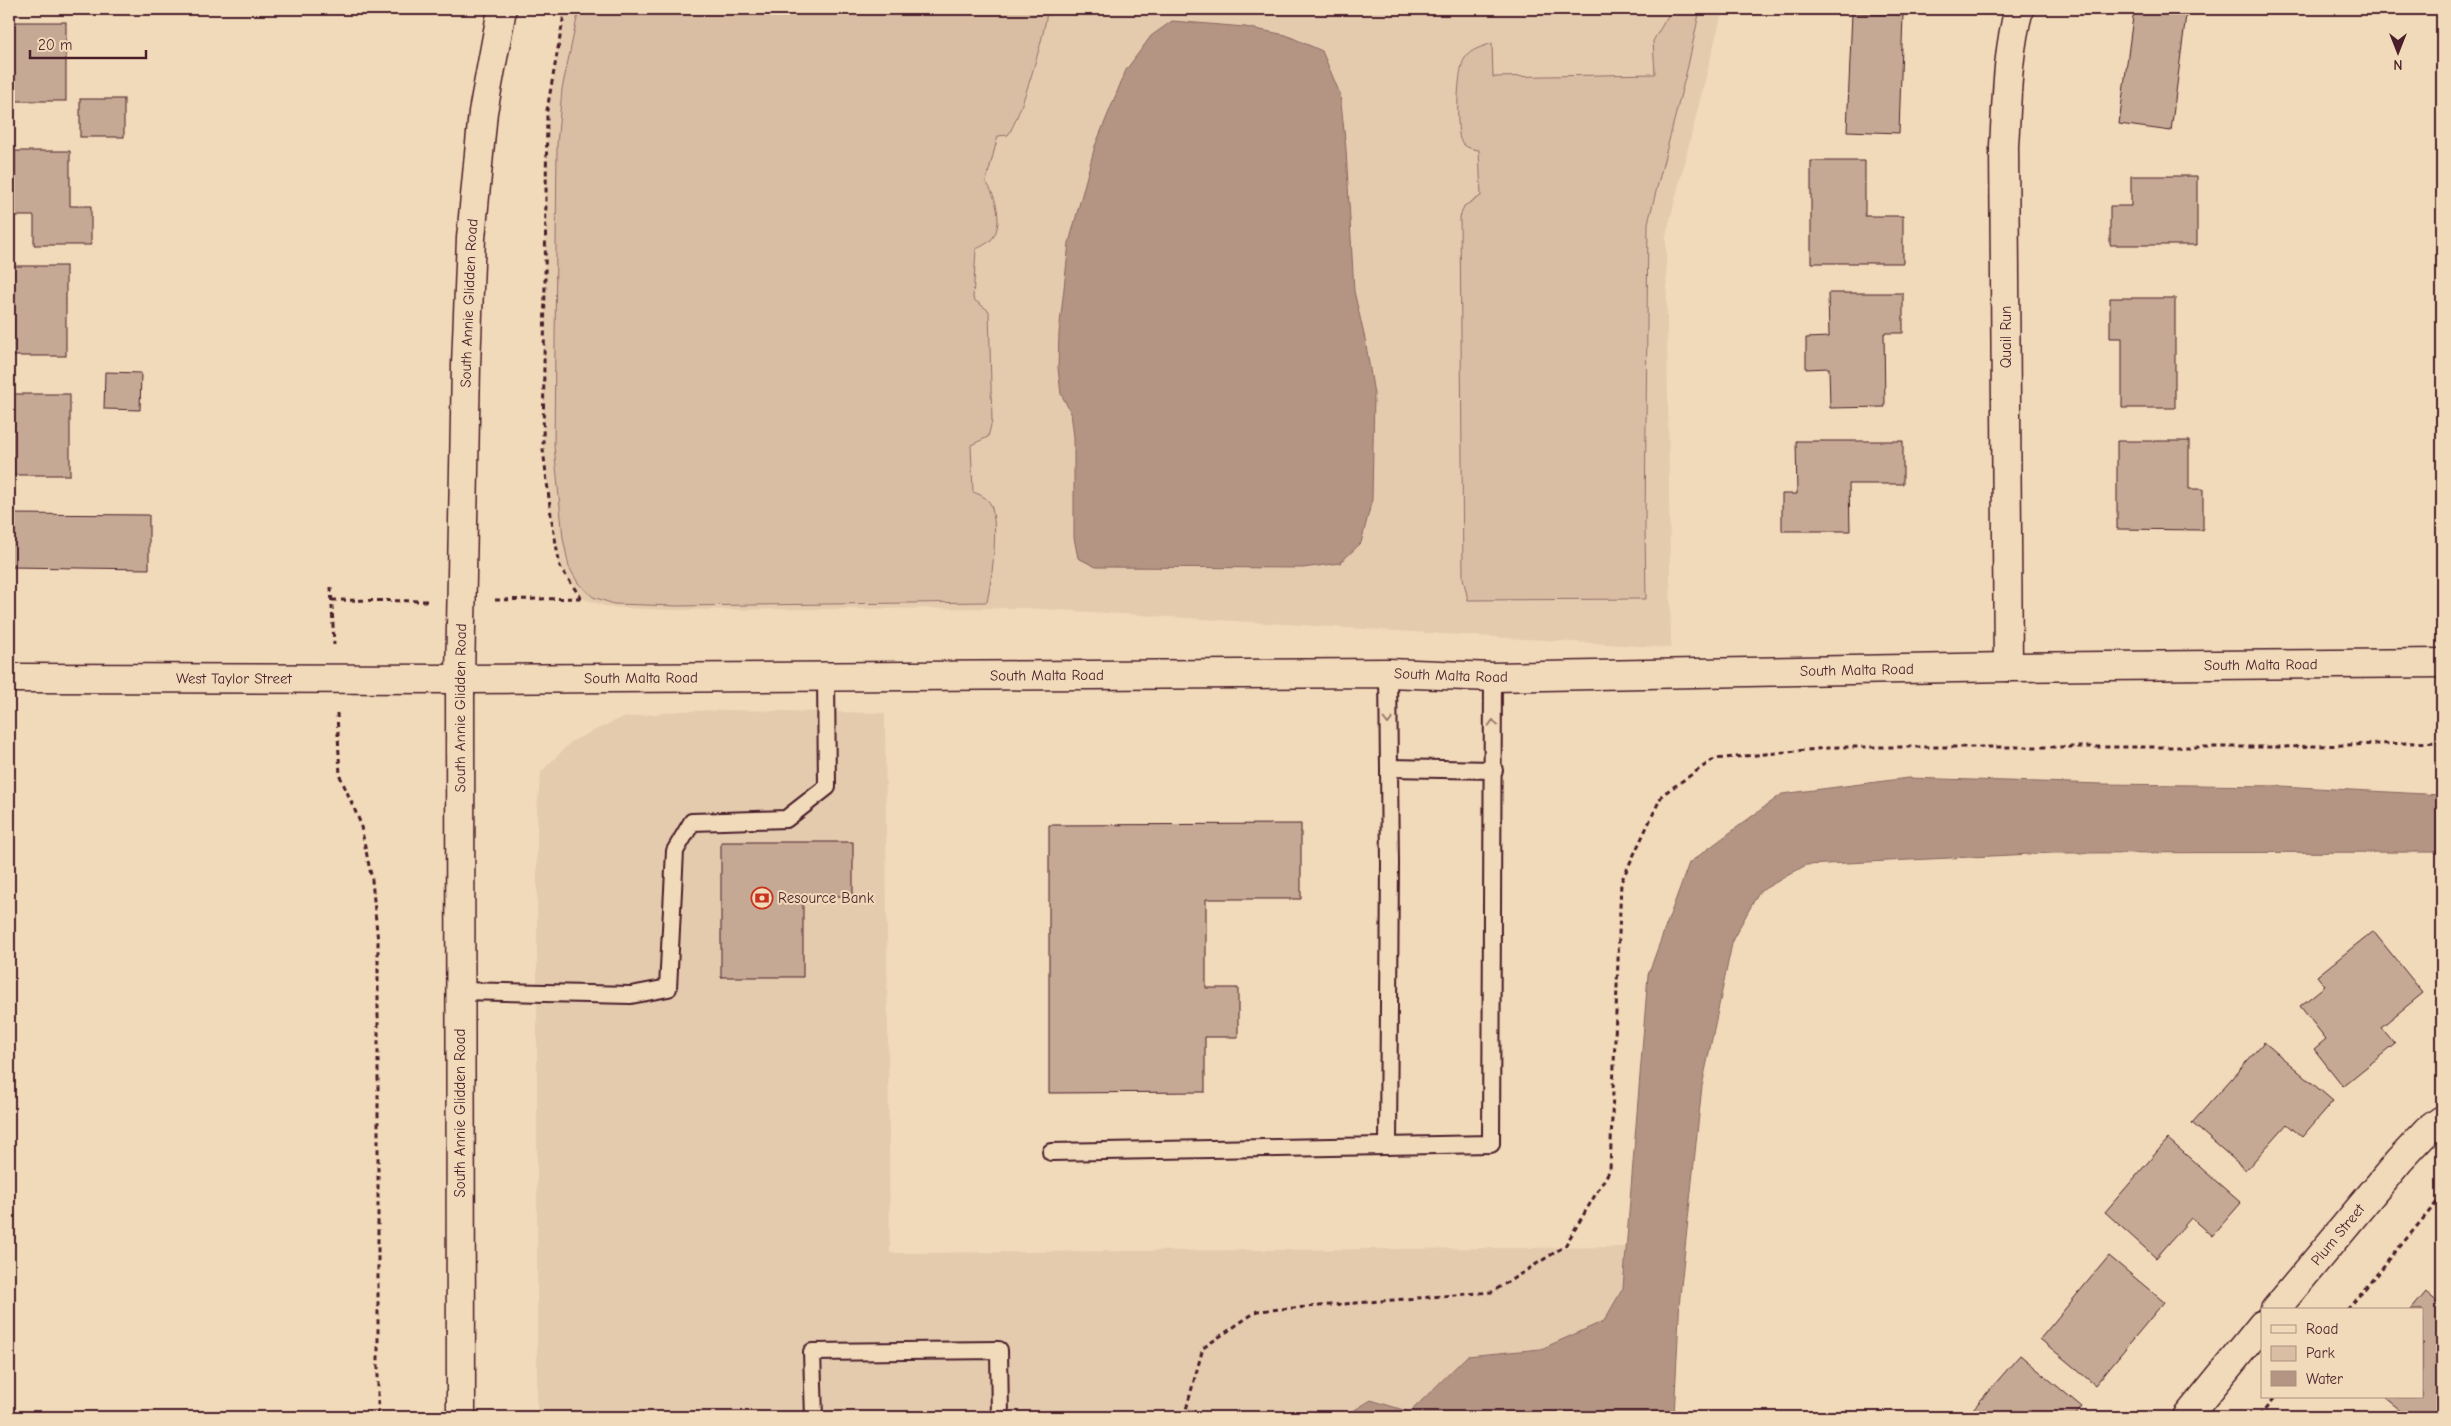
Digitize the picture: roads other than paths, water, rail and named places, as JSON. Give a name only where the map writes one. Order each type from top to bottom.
[{"type":"street","name":"South Annie Glidden Road","points":[[460,1415],[460,679],[470,238],[483,112],[502,9]]},
{"type":"street","name":"Quail Run","points":[[2008,667],[2004,146],[2009,65],[2013,30],[2019,9]]},
{"type":"street","name":"South Malta Road","points":[[460,679],[1388,673],[1492,676],[2442,662]]},
{"type":"street","name":"West Taylor Street","points":[[9,678],[460,679]]},
{"type":"street","name":"Plum Street","points":[[2277,1308],[2399,1160],[2428,1130],[2442,1120]]},
{"type":"street","points":[[2187,1417],[2261,1326]]},
{"type":"lane","points":[[1388,673],[1388,1146]]},
{"type":"lane","points":[[460,992],[631,995],[668,988],[674,851],[692,822],[786,819],[827,787],[826,676]]},
{"type":"lane","points":[[1051,1152],[1491,1144],[1494,770],[1492,676]]},
{"type":"lane","points":[[1389,768],[1494,770]]},
{"type":"lane","points":[[814,1417],[812,1352],[999,1350],[1000,1417]]},
{"type":"water","points":[[1172,21],[1245,27],[1286,35],[1322,51],[1340,94],[1346,149],[1354,291],[1365,339],[1374,394],[1372,500],[1361,543],[1340,563],[1303,568],[1096,567],[1078,558],[1074,538],[1074,437],[1071,413],[1061,394],[1058,368],[1059,333],[1069,243],[1095,146],[1126,70],[1151,36]]},
{"type":"water","points":[[1908,778],[2104,784],[2281,786],[2442,795],[2442,852],[2053,853],[1806,865],[1759,892],[1733,939],[1702,1086],[1680,1296],[1674,1417],[1343,1417],[1371,1400],[1410,1412],[1467,1356],[1541,1349],[1604,1321],[1623,1288],[1648,975],[1689,863],[1782,794]]},
{"type":"place","name":"Resource Bank","points":[[762,898]]}]
